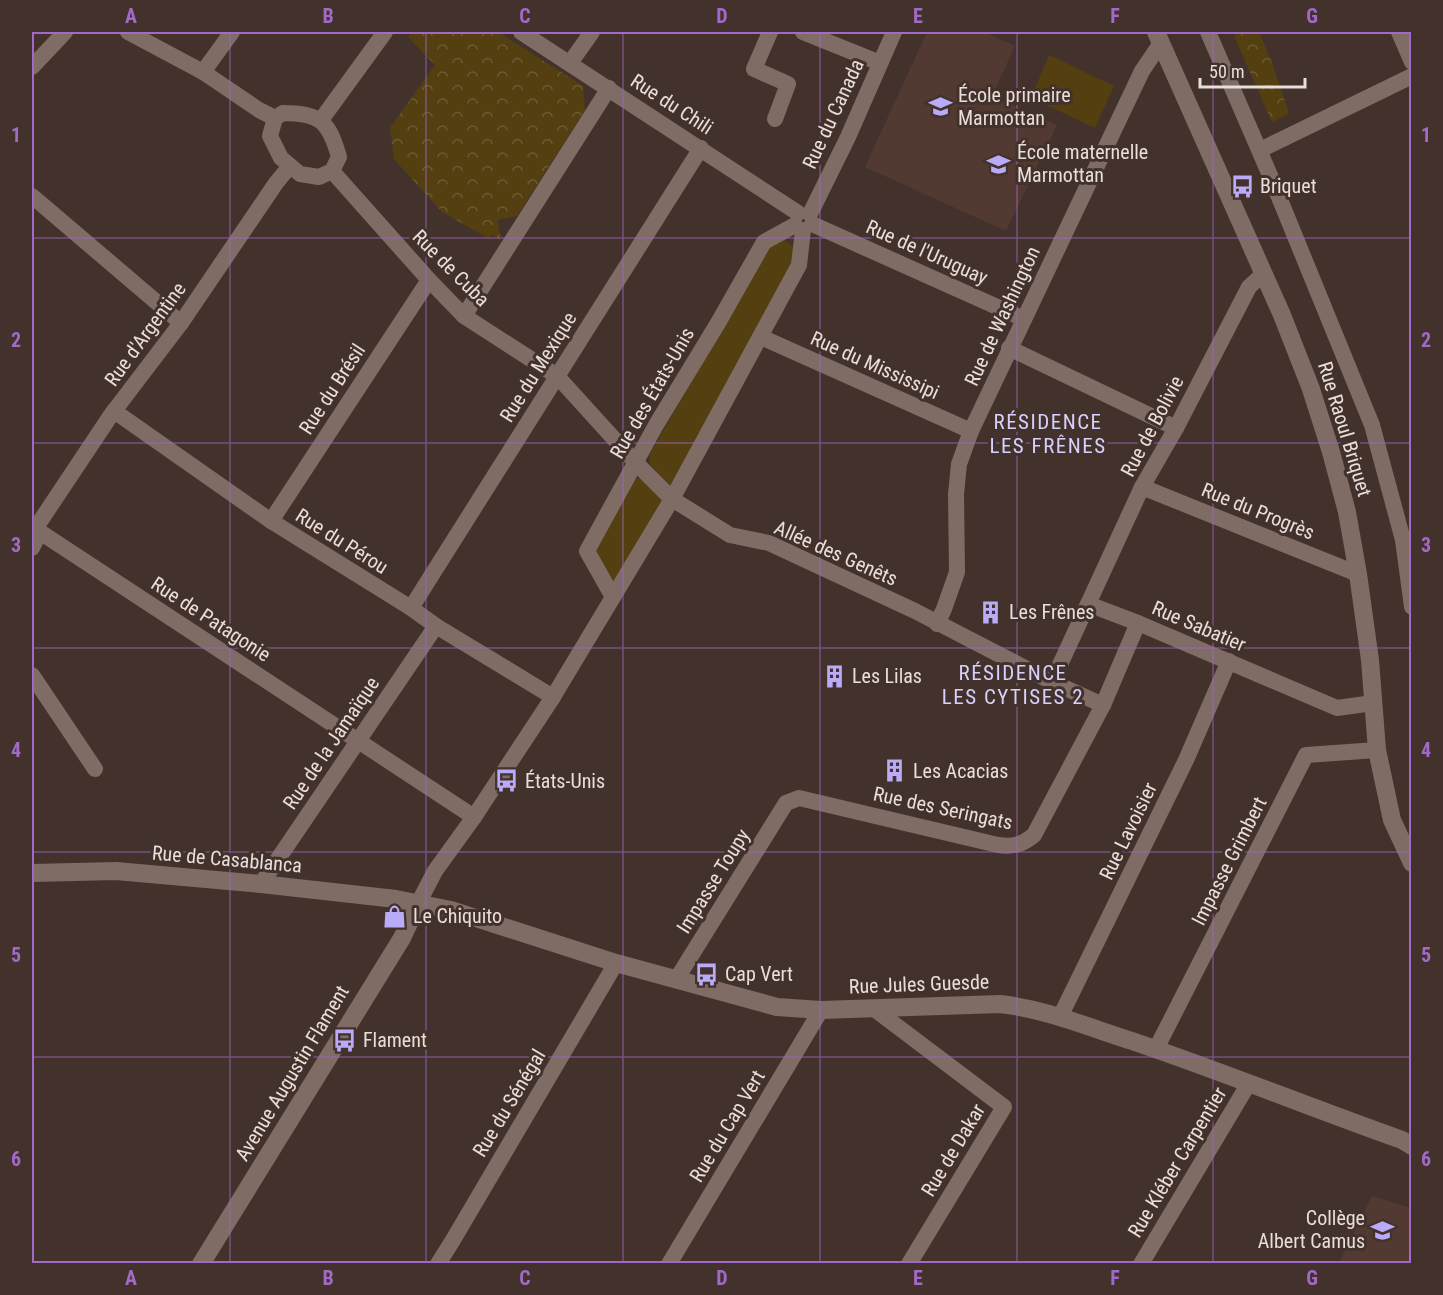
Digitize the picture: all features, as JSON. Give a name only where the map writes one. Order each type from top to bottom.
[{"type":"street","points":[[32,67],[65,32]]},
{"type":"street","points":[[128,32],[203,72],[259,110],[275,118]]},
{"type":"street","points":[[203,72],[232,32]]},
{"type":"street","points":[[321,120],[385,32]]},
{"type":"street","name":"Rue du Chili","points":[[521,32],[701,148],[804,221]]},
{"type":"street","points":[[570,63],[592,32]]},
{"type":"street","points":[[770,32],[754,69],[788,84],[775,119]]},
{"type":"street","points":[[803,32],[880,63]]},
{"type":"street","name":"Rue du Canada","points":[[804,221],[848,137],[894,32]]},
{"type":"street","points":[[1208,32],[1260,150],[1372,425],[1403,540],[1412,608]]},
{"type":"street","points":[[1399,32],[1412,62]]},
{"type":"street","name":"Rue Raoul Briquet","points":[[1159,37],[1299,357],[1322,421],[1347,512],[1358,574],[1370,660],[1377,750],[1392,820],[1412,863]]},
{"type":"street","name":"Rue de Washington","points":[[937,624],[957,572],[956,494],[959,464],[971,431],[1159,37]]},
{"type":"street","points":[[1260,150],[1412,76]]},
{"type":"street","points":[[465,316],[609,88]]},
{"type":"street","points":[[283,112],[301,113],[321,120],[333,138],[339,157],[332,171],[319,177],[300,174],[281,158],[270,136],[275,118],[283,112]]},
{"type":"street","name":"Rue du Mexique","points":[[411,608],[701,148]]},
{"type":"street","name":"Rue d'Argentine","points":[[32,548],[35,529],[114,411],[181,323],[276,183],[290,166]]},
{"type":"street","name":"Rue de Cuba","points":[[332,171],[429,280],[465,316],[557,376]]},
{"type":"street","points":[[32,196],[181,323]]},
{"type":"street","points":[[418,903],[435,871],[554,697],[672,499],[799,265],[804,221]]},
{"type":"street","name":"Rue de l'Uruguay","points":[[804,221],[1024,319]]},
{"type":"street","name":"Rue des États-Unis","points":[[613,597],[587,551],[635,462],[764,242],[804,221]]},
{"type":"street","name":"Rue de Bolivie","points":[[1088,604],[1142,487],[1176,428],[1249,287],[1263,274]]},
{"type":"street","name":"Rue du Brésil","points":[[271,521],[429,280]]},
{"type":"street","name":"Rue du Mississipi","points":[[761,337],[971,431]]},
{"type":"street","points":[[1009,348],[1176,428]]},
{"type":"street","name":"Allée des Genêts","points":[[557,376],[672,499],[730,535],[769,543],[915,611],[1052,682],[1103,705]]},
{"type":"street","name":"Rue du Pérou","points":[[114,411],[271,521],[436,626],[554,697]]},
{"type":"street","name":"Rue du Progrès","points":[[1142,487],[1358,574]]},
{"type":"street","name":"Rue de Patagonie","points":[[35,529],[474,817]]},
{"type":"street","points":[[1052,682],[1088,604]]},
{"type":"street","name":"Rue Sabatier","points":[[1088,604],[1138,622],[1337,708],[1373,703]]},
{"type":"street","name":"Rue des Seringats","points":[[786,803],[799,798],[998,845],[1011,847],[1024,843],[1034,835],[1103,705],[1138,622]]},
{"type":"street","name":"Rue de la Jamaïque","points":[[261,884],[436,626]]},
{"type":"street","name":"Rue Lavoisier","points":[[1060,1017],[1186,760],[1229,661]]},
{"type":"street","points":[[32,675],[95,769]]},
{"type":"street","name":"Impasse Grimbert","points":[[1156,1049],[1306,755],[1377,750]]},
{"type":"street","name":"Impasse Toupy","points":[[676,980],[786,803]]},
{"type":"street","name":"Rue de Casablanca","points":[[32,873],[116,871],[261,884],[418,903]]},
{"type":"street","name":"Rue Jules Guesde","points":[[418,903],[451,910],[616,963],[765,1005],[821,1010],[1000,1004],[1022,1006],[1156,1049],[1402,1140],[1412,1146]]},
{"type":"street","name":"Avenue Augustin Flament","points":[[201,1263],[402,938],[418,903]]},
{"type":"street","name":"Rue du Sénégal","points":[[438,1263],[616,963]]},
{"type":"street","name":"Rue de Dakar","points":[[873,1008],[1004,1107],[909,1263]]},
{"type":"street","name":"Rue du Cap Vert","points":[[669,1263],[821,1010]]},
{"type":"street","name":"Rue Kléber Carpentier","points":[[1141,1263],[1249,1083]]},
{"type":"shaded area","name":"École primaire Marmottan","points":[[927,32],[984,32],[1015,46],[992,96],[1057,125],[1006,231],[865,167]]},
{"type":"shaded area","name":"Collège Albert Camus","points":[[1372,1196],[1411,1208],[1411,1263],[1339,1263]]},
{"type":"green space","points":[[412,32],[498,32],[583,86],[585,110],[517,216],[498,220],[501,241],[493,235],[488,238],[442,212],[394,159],[390,128],[435,65],[408,37]]},
{"type":"green space","points":[[1238,32],[1259,32],[1271,60],[1289,113],[1272,122],[1234,36]]},
{"type":"green space","points":[[1049,55],[1114,86],[1095,128],[1031,98]]},
{"type":"green space","points":[[780,237],[798,250],[679,483],[669,485],[650,465],[649,455],[775,239]]},
{"type":"green space","points":[[644,476],[667,504],[621,578],[611,581],[595,560],[596,544],[635,479]]},
{"type":"place","name":"École primaire Marmottan","points":[[940,106]]},
{"type":"place","name":"École maternelle Marmottan","points":[[999,164]]},
{"type":"place","name":"Briquet","points":[[1242,186]]},
{"type":"place","name":"Les Frênes","points":[[991,612]]},
{"type":"place","name":"Les Lilas","points":[[834,676]]},
{"type":"place","name":"Les Acacias","points":[[895,771]]},
{"type":"place","name":"États-Unis","points":[[507,781]]},
{"type":"place","name":"Le Chiquito","points":[[395,916]]},
{"type":"place","name":"Cap Vert","points":[[707,974]]},
{"type":"place","name":"Flament","points":[[345,1040]]},
{"type":"place","name":"Collège Albert Camus","points":[[1383,1230]]},
{"type":"district","name":"RÉSIDENCE LES FRÊNES","points":[[1048,434]]},
{"type":"district","name":"RÉSIDENCE LES CYTISES 2","points":[[1013,685]]}]
